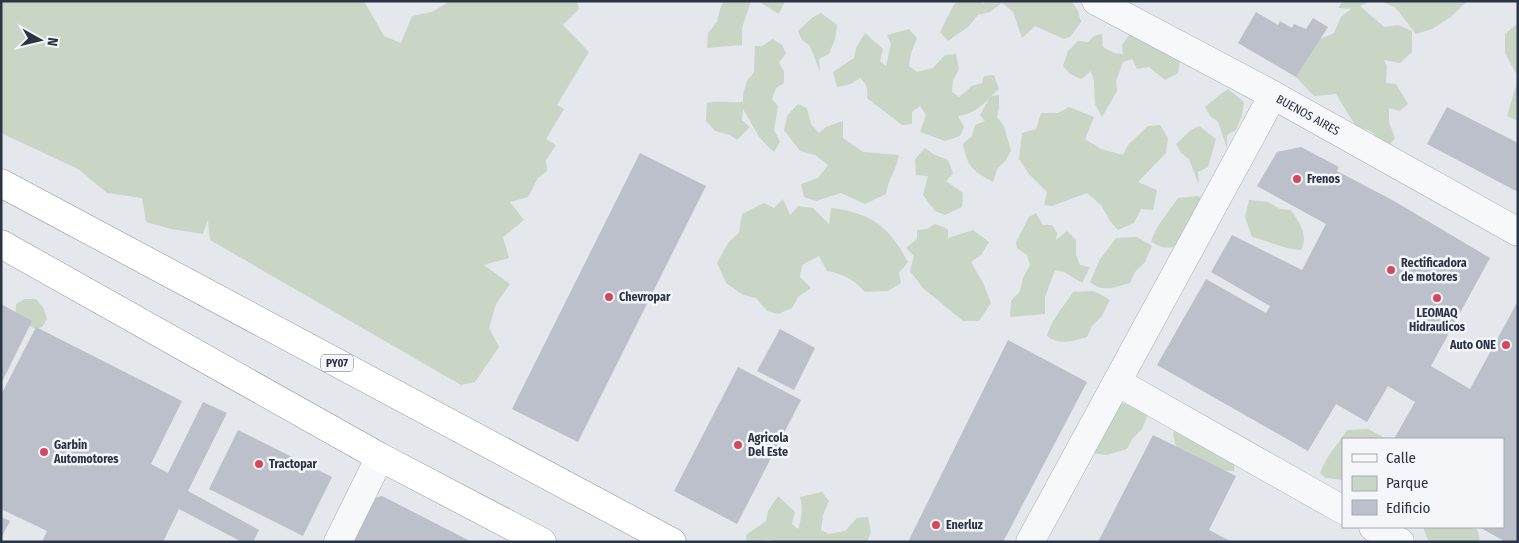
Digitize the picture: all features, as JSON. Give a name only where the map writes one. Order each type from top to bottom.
[{"type":"highway","name":"PY07","points":[[1,183],[672,542]]},
{"type":"highway","points":[[1,244],[380,457],[542,542]]},
{"type":"street","name":"BUENOS AIRES","points":[[1096,1],[1273,95],[1518,232]]},
{"type":"street","points":[[1030,542],[1273,95]]},
{"type":"street","points":[[1117,382],[1342,509]]},
{"type":"street","points":[[338,542],[380,457]]},
{"type":"street","points":[[1375,528],[1400,542]]},
{"type":"green space","points":[[1,1],[364,1],[384,36],[401,43],[412,16],[432,12],[450,1],[577,1],[579,9],[563,25],[589,52],[557,105],[564,109],[546,139],[556,145],[546,160],[547,171],[538,178],[528,197],[510,202],[524,220],[503,237],[509,258],[484,265],[510,284],[496,304],[489,328],[499,347],[475,382],[461,385],[210,240],[208,220],[203,234],[171,229],[146,222],[142,198],[107,193],[78,169],[1,133]]},
{"type":"green space","points":[[724,1],[751,1],[742,28],[742,45],[707,48],[708,33],[717,22]]},
{"type":"green space","points":[[754,1],[785,1],[779,14]]},
{"type":"green space","points":[[957,1],[981,1],[983,4],[986,1],[1072,1],[1078,11],[1081,22],[1070,37],[1064,39],[1035,26],[1022,38],[1013,12],[1002,3],[990,12],[978,15],[968,27],[948,41],[940,32]]},
{"type":"green space","points":[[1343,1],[1371,1],[1360,6],[1384,27],[1398,25],[1412,31],[1412,52],[1400,63],[1384,60],[1387,66],[1386,83],[1396,84],[1408,104],[1400,111],[1389,108],[1389,122],[1395,138],[1387,148],[1372,132],[1355,125],[1336,94],[1314,96],[1296,77],[1320,39],[1334,33],[1341,17],[1351,9],[1338,8]]},
{"type":"green space","points":[[1379,1],[1467,1],[1451,17],[1432,29],[1416,34],[1395,7]]},
{"type":"green space","points":[[821,13],[837,25],[835,39],[829,54],[819,59],[820,72],[810,46],[802,40],[798,31],[813,17]]},
{"type":"green space","points":[[1518,23],[1518,77],[1505,53],[1505,34]]},
{"type":"green space","points":[[909,29],[917,38],[911,53],[909,66],[917,72],[933,68],[945,55],[956,54],[959,69],[953,81],[952,92],[959,97],[972,86],[982,83],[984,76],[994,75],[999,89],[991,96],[999,95],[997,117],[1004,126],[1011,151],[1006,160],[997,169],[993,182],[972,168],[963,144],[972,136],[975,125],[985,121],[980,115],[989,99],[975,110],[958,116],[964,127],[960,136],[945,141],[920,132],[926,115],[920,106],[912,112],[912,124],[902,125],[867,98],[866,87],[860,78],[851,84],[837,87],[833,72],[854,58],[856,48],[865,33],[883,49],[880,61],[886,66],[891,44],[887,35]]},
{"type":"green space","points":[[1102,34],[1103,47],[1114,53],[1123,54],[1122,45],[1130,34],[1181,55],[1178,73],[1165,80],[1149,67],[1137,69],[1132,59],[1123,62],[1116,81],[1117,91],[1102,117],[1095,104],[1094,81],[1091,71],[1081,79],[1070,74],[1063,66],[1068,51],[1078,41],[1088,42],[1094,36]]},
{"type":"green space","points":[[773,39],[782,45],[786,53],[779,63],[784,71],[784,83],[776,88],[772,99],[778,106],[774,130],[780,142],[774,152],[760,137],[743,109],[742,120],[750,127],[737,140],[730,135],[715,131],[706,121],[707,103],[743,102],[747,81],[754,72],[755,46],[762,46]]},
{"type":"green space","points":[[1518,79],[1518,121],[1507,116]]},
{"type":"green space","points":[[1228,89],[1244,102],[1242,115],[1236,130],[1227,135],[1227,148],[1218,122],[1210,116],[1205,107]]},
{"type":"green space","points":[[798,104],[807,108],[811,124],[819,133],[826,127],[843,121],[843,138],[863,152],[899,155],[886,194],[865,204],[841,193],[816,201],[804,197],[801,184],[818,178],[828,165],[815,155],[800,151],[784,130],[787,116]]},
{"type":"green space","points":[[1069,107],[1094,117],[1085,139],[1101,149],[1123,155],[1128,145],[1148,126],[1160,125],[1168,138],[1166,153],[1138,182],[1157,190],[1153,210],[1141,209],[1134,223],[1118,230],[1110,221],[1101,205],[1087,193],[1052,206],[1044,205],[1047,192],[1029,174],[1019,159],[1022,133],[1036,129],[1041,113],[1058,113]]},
{"type":"green space","points":[[1199,126],[1216,139],[1208,167],[1198,172],[1199,185],[1189,159],[1181,153],[1176,144],[1191,130]]},
{"type":"green space","points":[[925,148],[933,154],[948,160],[953,173],[946,181],[963,193],[962,207],[945,215],[935,211],[923,195],[928,176],[916,175],[915,159]]},
{"type":"green space","points":[[1198,196],[1214,205],[1192,242],[1176,247],[1166,247],[1151,241],[1178,198]]},
{"type":"green space","points":[[783,199],[790,215],[798,206],[813,208],[829,224],[831,208],[846,210],[880,225],[895,241],[908,262],[899,273],[901,283],[888,291],[865,292],[848,278],[827,271],[819,256],[802,265],[800,277],[811,288],[798,297],[792,308],[778,314],[767,311],[756,298],[743,295],[726,283],[717,263],[728,243],[739,233],[742,214],[764,203],[774,208]]},
{"type":"green space","points":[[1249,200],[1268,202],[1280,209],[1291,210],[1302,229],[1304,239],[1301,250],[1282,247],[1252,237],[1245,217]]},
{"type":"green space","points":[[1036,213],[1043,225],[1052,225],[1057,233],[1056,240],[1067,231],[1076,240],[1076,255],[1080,265],[1090,267],[1082,283],[1064,272],[1055,270],[1045,297],[1045,314],[1010,317],[1011,301],[1020,291],[1023,278],[1030,265],[1027,255],[1017,248],[1016,242],[1029,217]]},
{"type":"green space","points":[[935,224],[948,229],[948,238],[973,230],[989,242],[981,255],[971,262],[983,283],[991,303],[979,321],[963,321],[923,288],[910,271],[914,256],[906,248],[917,239],[917,230],[927,229]]},
{"type":"green space","points":[[1137,237],[1152,246],[1145,262],[1135,272],[1130,283],[1104,288],[1090,282],[1099,261],[1116,238]]},
{"type":"green space","points":[[1094,291],[1110,300],[1102,316],[1092,326],[1087,337],[1061,342],[1047,336],[1055,318],[1073,292]]},
{"type":"green space","points":[[25,299],[36,299],[44,309],[47,319],[42,327],[36,329],[23,323],[16,314],[16,304]]},
{"type":"green space","points":[[1134,403],[1149,412],[1142,429],[1132,439],[1127,449],[1107,455],[1093,453],[1113,404]]},
{"type":"green space","points":[[1175,428],[1235,453],[1234,471],[1215,470],[1177,450],[1173,435]]},
{"type":"green space","points":[[1368,429],[1383,437],[1342,438],[1342,480],[1326,478],[1320,473],[1347,430]]},
{"type":"green space","points":[[822,492],[829,501],[823,515],[821,530],[829,534],[845,531],[857,518],[868,517],[871,532],[867,542],[773,542],[772,540],[747,542],[746,535],[766,521],[768,511],[778,496],[795,512],[792,524],[798,529],[802,513],[800,497]]},
{"type":"green space","points":[[1423,528],[1476,528],[1480,542],[1434,542],[1428,540]]},
{"type":"building","points":[[1256,12],[1278,25],[1280,21],[1292,28],[1294,24],[1306,29],[1313,18],[1328,27],[1296,77],[1238,43]]},
{"type":"building","points":[[1447,107],[1518,143],[1518,192],[1427,144]]},
{"type":"building","points":[[1301,147],[1339,167],[1337,171],[1394,201],[1490,258],[1431,366],[1470,389],[1518,301],[1518,542],[1506,542],[1481,528],[1504,528],[1504,438],[1395,438],[1415,402],[1388,386],[1367,422],[1336,404],[1308,451],[1157,365],[1206,279],[1266,313],[1270,306],[1211,272],[1232,235],[1302,270],[1326,224],[1257,186],[1277,152]]},
{"type":"building","name":"Chevropar","points":[[640,153],[706,186],[578,442],[512,409]]},
{"type":"building","points":[[1,304],[32,321],[1,384]]},
{"type":"building","points":[[36,327],[182,401],[151,464],[168,473],[203,402],[227,413],[188,491],[259,530],[253,542],[242,542],[179,509],[163,542],[42,542],[47,531],[1,509],[1,395]]},
{"type":"building","points":[[780,329],[815,348],[794,390],[757,371]]},
{"type":"building","points":[[1008,340],[1087,382],[1003,542],[908,542]]},
{"type":"building","name":"Agricola Del Este","points":[[738,367],[801,400],[737,524],[674,491]]},
{"type":"building","points":[[238,430],[332,477],[303,536],[209,489]]},
{"type":"building","points":[[1153,435],[1236,476],[1209,530],[1232,542],[1098,542]]},
{"type":"building","points":[[382,496],[472,542],[348,542],[375,498]]},
{"type":"building","points":[[1,517],[10,521],[1,538]]},
{"type":"place","name":"Frenos","points":[[1297,179]]},
{"type":"place","name":"Rectificadora de motores","points":[[1391,270]]},
{"type":"place","name":"Chevropar","points":[[609,297]]},
{"type":"place","name":"LEOMAQ Hidraulicos","points":[[1437,298]]},
{"type":"place","name":"Auto ONE","points":[[1506,345]]},
{"type":"place","name":"Agricola Del Este","points":[[738,445]]},
{"type":"place","name":"Garbin Automotores","points":[[44,452]]},
{"type":"place","name":"Tractopar","points":[[259,464]]},
{"type":"place","name":"Enerluz","points":[[936,525]]}]
